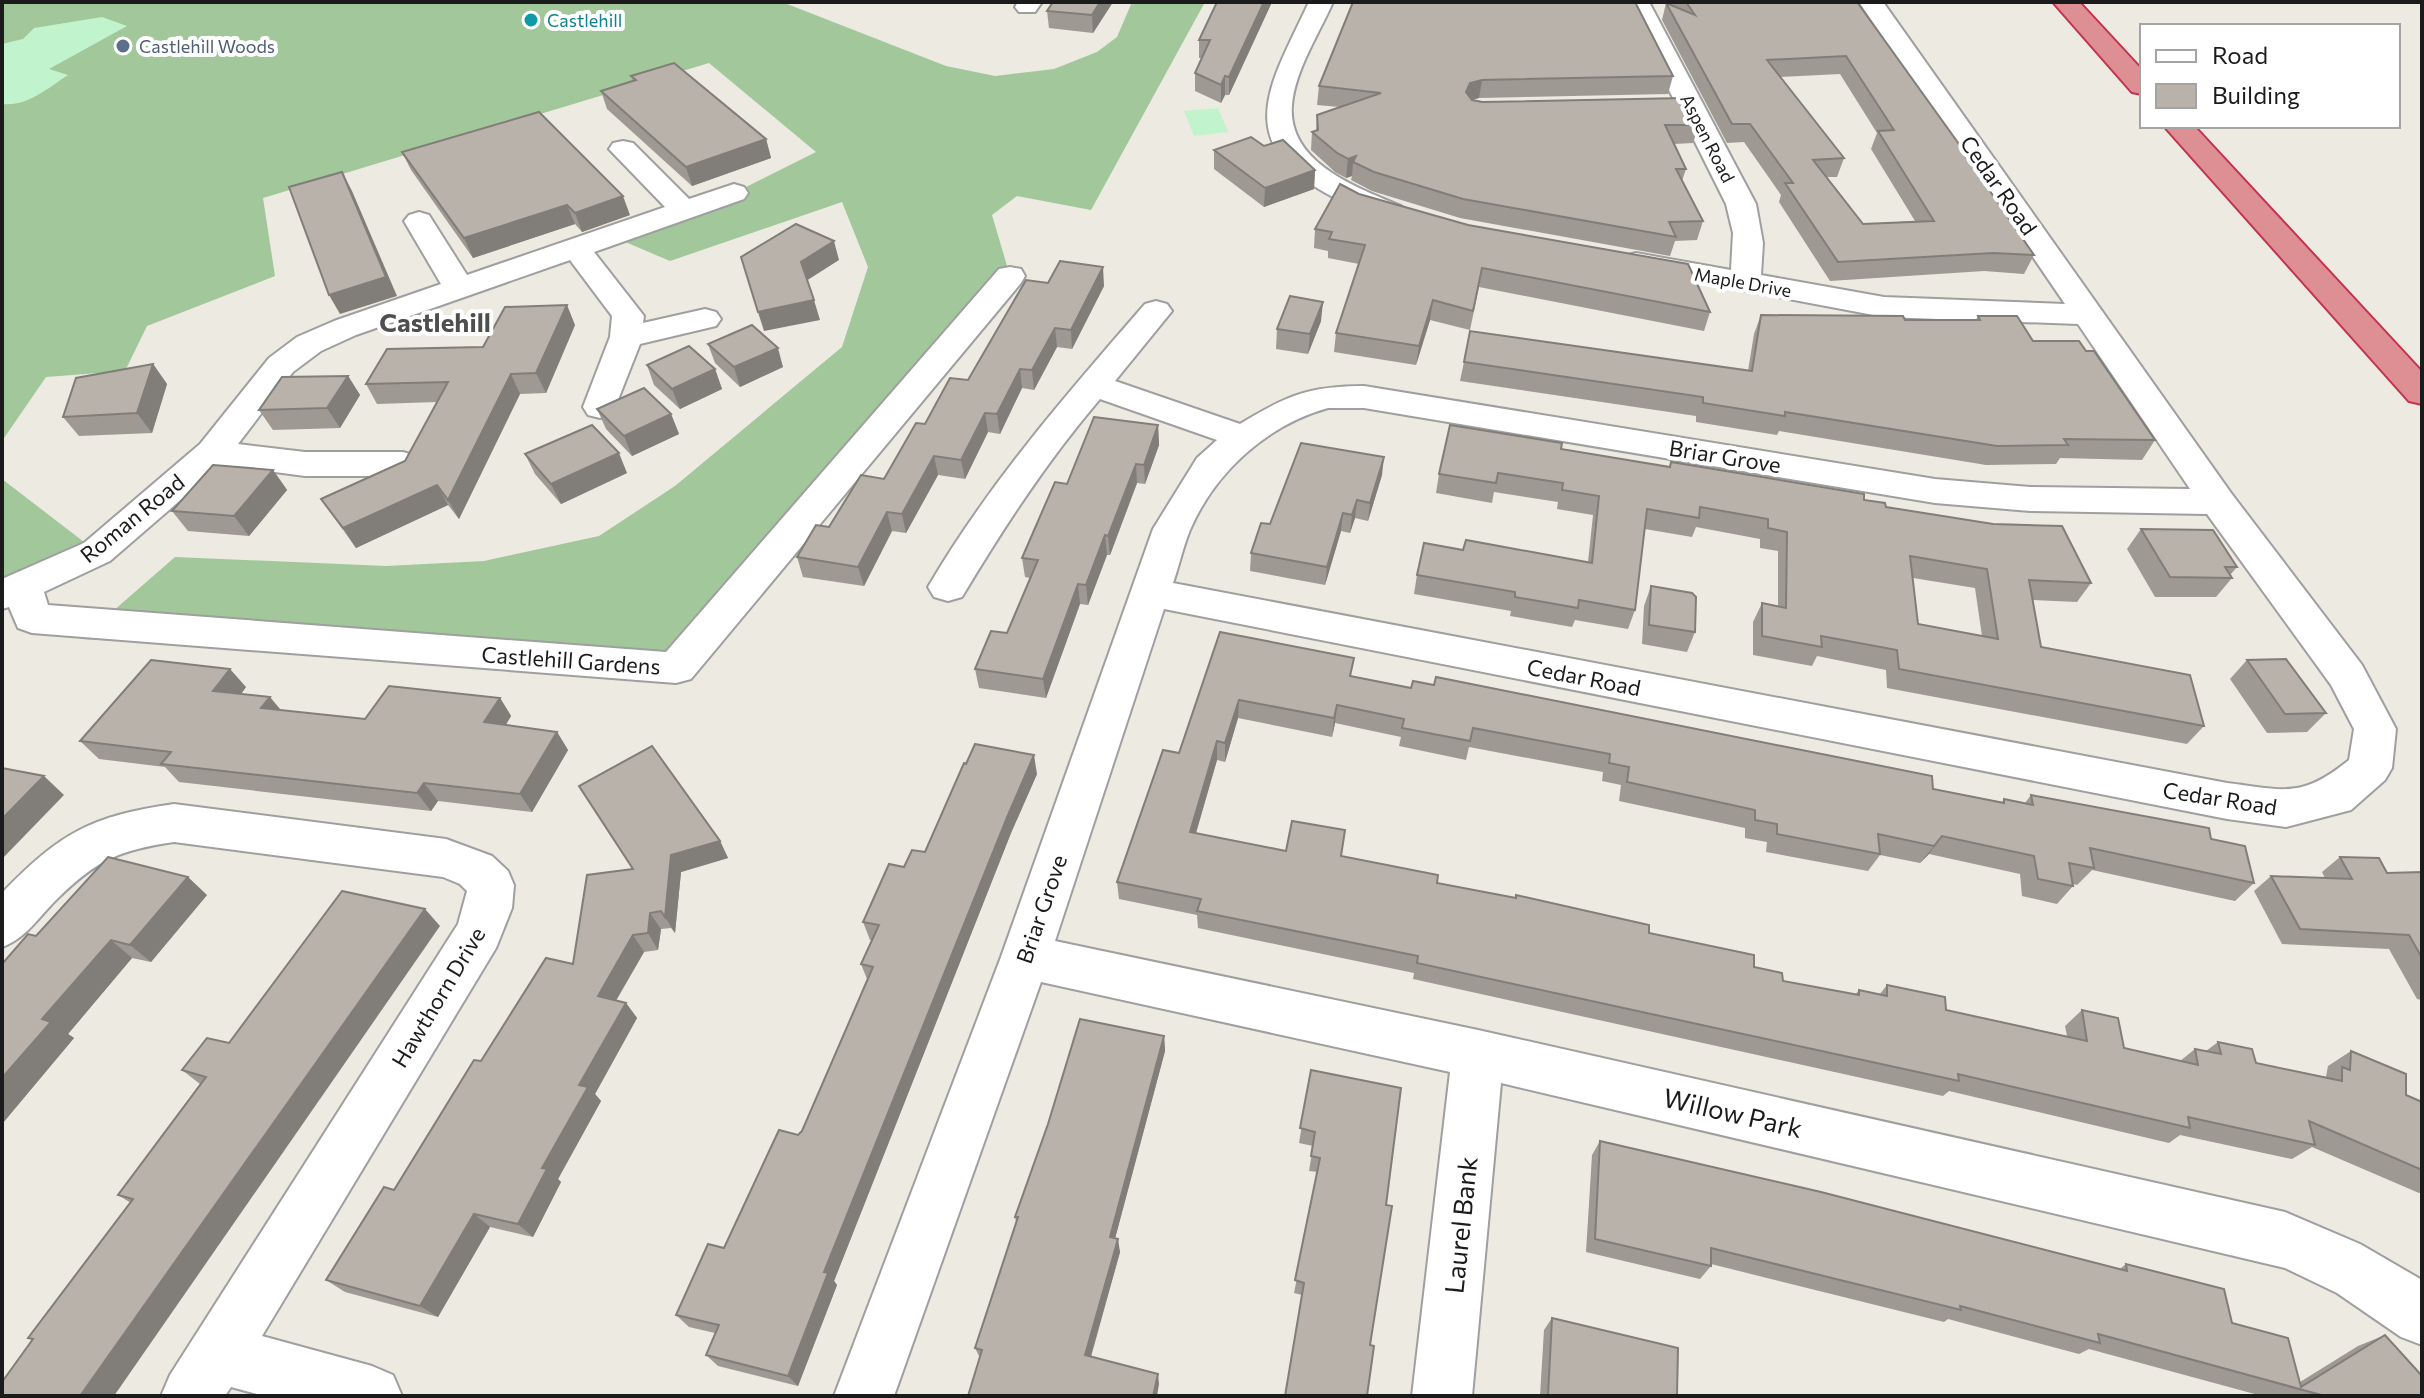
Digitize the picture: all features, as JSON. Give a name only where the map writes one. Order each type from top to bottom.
[{"type":"highway","points":[[2065,2],[2140,84]]},
{"type":"highway","points":[[2180,128],[2422,393]]},
{"type":"street","points":[[1321,2],[1280,101],[1278,122],[1285,139],[1303,165],[1332,185],[1372,204],[1421,221]]},
{"type":"street","name":"Aspen Road","points":[[1637,2],[1741,204],[1749,227],[1744,282]]},
{"type":"street","name":"Cedar Road","points":[[1152,593],[2227,801],[2286,809],[2335,797],[2370,768],[2375,729],[2347,676],[2218,502],[1871,2]]},
{"type":"street","points":[[1662,105],[1692,105]]},
{"type":"street","points":[[623,149],[684,210]]},
{"type":"street","name":"Roman Road","points":[[12,591],[97,552],[213,452],[281,365],[309,344],[345,328],[734,193]]},
{"type":"street","points":[[419,221],[459,288]]},
{"type":"street","points":[[576,248],[628,316],[626,337],[600,407]]},
{"type":"street","name":"Maple Drive","points":[[1605,257],[1884,307],[2090,315]]},
{"type":"street","name":"Castlehill Gardens","points":[[12,591],[32,618],[676,668],[1010,276]]},
{"type":"street","points":[[948,587],[1001,501],[1046,440],[1156,311]]},
{"type":"street","points":[[626,337],[705,319]]},
{"type":"street","points":[[1094,385],[1243,437]]},
{"type":"street","name":"Briar Grove","points":[[864,1396],[1025,957],[1172,529],[1210,466],[1243,437],[1295,406],[1327,397],[1364,397],[1935,491],[2030,499],[2218,502]]},
{"type":"street","points":[[213,452],[305,464],[403,464]]},
{"type":"street","name":"Hawthorn Drive","points":[[2,926],[42,883],[85,847],[126,830],[174,823],[446,858],[476,870],[491,885],[488,908],[479,933],[205,1375]]},
{"type":"street","name":"Willow Park","points":[[1025,957],[1478,1054],[2285,1240],[2347,1266],[2400,1297],[2422,1316]]},
{"type":"street","name":"Laurel Bank","points":[[1442,1396],[1478,1054]]},
{"type":"street","points":[[205,1375],[372,1396]]},
{"type":"green space","points":[[2,2],[782,2],[946,66],[995,76],[1054,69],[1097,52],[1117,37],[1132,2],[1205,2],[1091,210],[1017,196],[992,215],[1010,276],[676,668],[81,639],[175,557],[386,566],[484,561],[599,536],[675,486],[842,347],[868,267],[842,202],[670,261],[623,241],[734,193],[816,152],[709,63],[263,198],[275,276],[147,326],[125,371],[46,377],[2,441]]},
{"type":"green space","points":[[102,17],[127,26],[49,69],[68,75],[45,91],[20,103],[2,104],[2,44],[23,39],[34,28]]},
{"type":"green space","points":[[1218,108],[1228,132],[1194,136],[1184,111]]},
{"type":"green space","points":[[2,479],[97,552],[2,589]]},
{"type":"building","points":[[1053,2],[1100,2],[1092,15],[1047,11]]},
{"type":"building","points":[[1217,2],[1264,2],[1229,77],[1225,76],[1221,85],[1195,73],[1210,40],[1199,40]]},
{"type":"building","points":[[1353,2],[1635,2],[1673,76],[1482,80],[1470,83],[1466,92],[1472,100],[1482,102],[1684,98],[1699,125],[1665,125],[1686,169],[1676,169],[1703,221],[1669,222],[1676,237],[1463,199],[1374,172],[1353,162],[1356,156],[1348,159],[1337,153],[1312,132],[1318,130],[1317,115],[1381,93],[1319,86]]},
{"type":"building","points":[[1686,2],[1857,2],[1974,165],[2034,255],[1993,253],[1838,262],[1785,183],[1793,183],[1750,124],[1732,124],[1666,3],[1695,15]],"holes":[[[1846,56],[1894,130],[1878,131],[1934,221],[1863,224],[1813,160],[1844,158],[1767,60]]]},
{"type":"building","points":[[674,63],[766,139],[686,167],[601,91],[636,80],[631,76]]},
{"type":"building","points":[[539,112],[623,196],[575,213],[567,205],[464,238],[402,152]]},
{"type":"building","points":[[1251,137],[1264,146],[1283,140],[1315,170],[1265,188],[1214,150]]},
{"type":"building","points":[[342,172],[386,277],[329,295],[289,187]]},
{"type":"building","points":[[1340,184],[1359,194],[1468,225],[1688,264],[1710,312],[1482,268],[1473,311],[1433,300],[1419,346],[1336,333],[1365,245],[1329,239],[1332,232],[1315,229]]},
{"type":"building","points":[[796,224],[834,241],[801,262],[814,300],[758,312],[741,257]]},
{"type":"building","points":[[1060,261],[1103,267],[1071,330],[1055,328],[1032,370],[1020,369],[997,414],[985,413],[961,460],[934,456],[902,514],[887,512],[858,567],[797,557],[816,525],[829,527],[861,475],[884,479],[916,423],[925,424],[950,378],[968,380],[1026,280],[1048,283]]},
{"type":"building","points":[[1290,296],[1323,302],[1310,334],[1277,329]]},
{"type":"building","points":[[567,305],[536,373],[511,374],[448,500],[437,485],[343,528],[321,499],[405,461],[448,382],[366,384],[387,349],[483,347],[505,307]]},
{"type":"building","points":[[1761,315],[1903,316],[1905,320],[1980,320],[1978,316],[2017,316],[2033,341],[2079,341],[2086,351],[2094,351],[2155,440],[2064,439],[2068,445],[1997,446],[1785,412],[1785,416],[1703,403],[1703,397],[1464,362],[1470,331],[1752,371]]},
{"type":"building","points":[[752,325],[778,348],[734,367],[708,344]]},
{"type":"building","points":[[689,346],[715,369],[672,389],[647,365]]},
{"type":"building","points":[[153,364],[137,413],[63,417],[76,378]]},
{"type":"building","points":[[348,376],[327,408],[259,410],[282,377]]},
{"type":"building","points":[[644,388],[671,414],[624,436],[597,409]]},
{"type":"building","points":[[1094,417],[1158,425],[1144,465],[1136,464],[1086,585],[1078,584],[1043,679],[975,669],[991,631],[1007,633],[1038,560],[1022,558],[1055,482],[1067,484]]},
{"type":"building","points":[[592,425],[619,453],[551,484],[525,454]]},
{"type":"building","points":[[1450,425],[1562,443],[1561,449],[1670,467],[1671,462],[1864,494],[1864,500],[1885,503],[1886,507],[1993,524],[2062,526],[2091,583],[2029,580],[2041,647],[2190,675],[2204,726],[1899,669],[1897,650],[1821,636],[1822,647],[1762,636],[1762,603],[1786,608],[1787,532],[1768,528],[1768,519],[1700,507],[1699,518],[1647,509],[1635,610],[1579,600],[1578,608],[1515,597],[1515,592],[1417,575],[1424,543],[1463,550],[1466,540],[1592,563],[1599,496],[1562,490],[1563,483],[1498,473],[1496,483],[1439,474]],"holes":[[[1910,556],[1987,569],[1998,639],[1918,624]]]},
{"type":"building","points":[[1301,443],[1384,457],[1370,503],[1357,500],[1352,515],[1343,513],[1327,567],[1251,553],[1261,523],[1270,524]]},
{"type":"building","points":[[213,465],[273,470],[234,516],[172,511]]},
{"type":"building","points":[[2141,529],[2213,530],[2237,567],[2225,567],[2232,578],[2170,577]]},
{"type":"building","points":[[1651,586],[1692,593],[1696,597],[1695,632],[1649,625]]},
{"type":"building","points":[[1220,632],[1354,658],[1350,676],[1411,688],[1413,681],[1434,685],[1436,677],[1932,776],[1933,789],[2004,803],[2004,799],[2033,805],[2031,795],[2209,828],[2211,839],[2245,846],[2254,883],[2090,848],[2094,868],[2069,863],[2073,886],[2038,879],[2034,856],[1942,836],[1934,846],[1878,834],[1880,854],[1777,834],[1777,824],[1755,820],[1755,810],[1627,782],[1629,767],[1609,763],[1610,754],[1473,728],[1470,741],[1402,728],[1404,719],[1337,705],[1334,718],[1239,700],[1225,743],[1217,741],[1190,832],[1286,851],[1292,821],[1345,830],[1341,856],[1438,875],[1437,883],[1516,898],[1516,895],[1649,925],[1649,933],[1754,955],[1754,967],[1782,973],[1783,981],[1859,995],[1859,990],[1887,996],[1887,985],[1945,997],[1946,1010],[2087,1041],[2082,1010],[2118,1018],[2124,1048],[2198,1065],[2195,1049],[2221,1054],[2218,1042],[2252,1049],[2256,1063],[2342,1081],[2342,1067],[2350,1070],[2351,1051],[2406,1074],[2406,1095],[2422,1102],[2422,1170],[2309,1121],[2315,1145],[2188,1117],[2190,1128],[1958,1074],[1959,1081],[1417,963],[1418,956],[1197,911],[1201,899],[1117,882],[1163,750],[1179,753]]},
{"type":"building","points":[[2286,659],[2326,713],[2285,714],[2247,660]]},
{"type":"building","points":[[151,660],[230,669],[213,691],[270,697],[261,708],[365,719],[389,686],[500,698],[484,722],[557,732],[520,794],[424,783],[417,793],[161,764],[171,752],[80,741]]},
{"type":"building","points":[[975,744],[1034,755],[824,1272],[828,1273],[788,1376],[706,1355],[719,1325],[676,1315],[708,1244],[724,1248],[779,1130],[798,1135],[802,1131],[873,967],[861,964],[879,925],[863,922],[889,864],[904,867],[912,850],[925,852]]},
{"type":"building","points":[[652,746],[720,841],[671,855],[665,917],[661,911],[650,913],[648,933],[633,935],[598,996],[626,1003],[579,1085],[588,1087],[542,1168],[547,1169],[518,1224],[474,1214],[420,1306],[326,1280],[384,1187],[394,1190],[474,1060],[481,1061],[546,958],[573,964],[587,875],[633,869],[579,786]]},
{"type":"building","points":[[2,768],[44,776],[2,819]]},
{"type":"building","points":[[108,857],[188,877],[130,945],[111,940],[42,1019],[51,1022],[2,1078],[2,964],[28,934],[36,936]]},
{"type":"building","points":[[2340,857],[2379,858],[2387,873],[2422,872],[2422,958],[2409,935],[2300,929],[2271,876],[2352,879]]},
{"type":"building","points":[[342,891],[425,909],[80,1396],[2,1396],[2,1382],[33,1339],[28,1338],[133,1199],[118,1195],[206,1077],[182,1070],[207,1038],[229,1043]]},
{"type":"building","points":[[1080,1019],[1164,1036],[1110,1237],[1118,1239],[1085,1355],[1158,1374],[1153,1396],[968,1396],[982,1350],[975,1348]]},
{"type":"building","points":[[1311,1070],[1401,1088],[1386,1205],[1392,1206],[1370,1345],[1374,1346],[1367,1396],[1285,1396],[1304,1283],[1295,1280],[1320,1158],[1311,1156],[1315,1132],[1300,1128]]},
{"type":"building","points":[[1600,1141],[1821,1192],[2127,1271],[2126,1264],[2224,1289],[2232,1323],[2288,1338],[2301,1387],[2385,1335],[2422,1376],[2422,1396],[2325,1396],[2098,1334],[2100,1343],[1960,1306],[1961,1310],[1711,1248],[1711,1266],[1595,1239]]},
{"type":"building","points":[[1552,1318],[1678,1348],[1677,1396],[1548,1396]]},
{"type":"place","name":"Castlehill","points":[[531,20]]},
{"type":"place","name":"Castlehill Woods","points":[[123,46]]},
{"type":"district","name":"Castlehill","points":[[435,321]]}]
